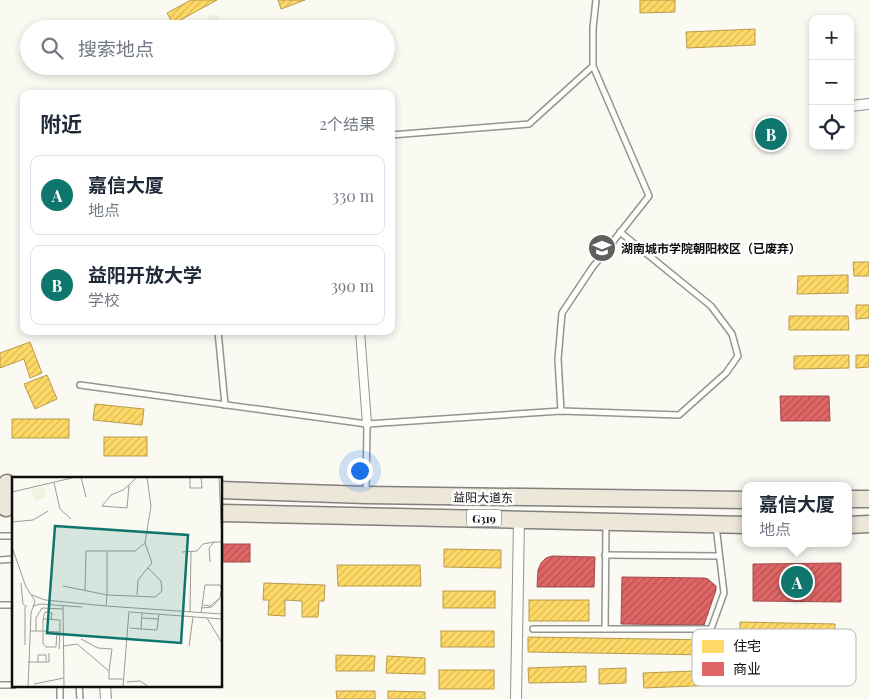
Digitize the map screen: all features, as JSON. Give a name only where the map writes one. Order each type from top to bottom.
[{"type":"main road","points":[[7,483],[7,508]]},
{"type":"main road","name":"益阳大道东","points":[[222,490],[366,495],[742,500]]},
{"type":"main road","points":[[852,499],[869,499]]},
{"type":"main road","name":"G319","points":[[222,513],[742,525]]},
{"type":"main road","points":[[852,524],[869,524]]},
{"type":"street","points":[[854,106],[869,104]]},
{"type":"street","points":[[360,335],[367,424]]},
{"type":"street","points":[[516,699],[518,519]]},
{"type":"street","points":[[105,686],[106,699]]},
{"type":"lane","points":[[561,411],[558,359],[562,312],[592,268],[649,196],[593,66],[593,28],[596,0]]},
{"type":"lane","points":[[395,135],[529,124],[593,66]]},
{"type":"lane","points":[[80,385],[367,424],[561,411],[679,415],[726,372],[738,356],[732,334],[711,306],[620,232]]},
{"type":"lane","points":[[218,335],[225,405]]},
{"type":"lane","points":[[366,495],[367,424]]},
{"type":"lane","points":[[605,629],[606,522]]},
{"type":"lane","points":[[533,628],[711,629],[724,593],[716,525]]},
{"type":"lane","points":[[605,555],[719,556]]},
{"type":"lane","points":[[60,686],[60,699]]},
{"type":"lane","points":[[79,686],[80,699]]},
{"type":"green space","points":[[216,14],[219,20],[205,20]]},
{"type":"building: 住宅","points":[[191,0],[217,0],[180,20],[171,20],[167,13]]},
{"type":"building: 住宅","points":[[278,0],[305,0],[281,9]]},
{"type":"building: 住宅","points":[[640,0],[675,0],[675,12],[640,13]]},
{"type":"building: 住宅","points":[[755,29],[755,45],[687,48],[686,32]]},
{"type":"building: 住宅","points":[[853,262],[869,262],[869,276],[854,276]]},
{"type":"building: 住宅","points":[[848,275],[848,293],[797,294],[798,276]]},
{"type":"building: 住宅","points":[[856,305],[869,305],[869,318],[856,319]]},
{"type":"building: 住宅","points":[[789,316],[848,316],[849,330],[789,330]]},
{"type":"building: 住宅","points":[[30,342],[42,373],[30,378],[24,359],[0,368],[0,353]]},
{"type":"building: 住宅","points":[[849,355],[849,368],[794,369],[794,356]]},
{"type":"building: 住宅","points":[[856,355],[869,355],[869,367],[856,368]]},
{"type":"building: 住宅","points":[[47,375],[57,399],[35,409],[24,384]]},
{"type":"building: 住宅","points":[[95,404],[144,409],[142,425],[93,420]]},
{"type":"building: 住宅","points":[[12,419],[69,419],[69,438],[12,438]]},
{"type":"building: 住宅","points":[[104,437],[147,437],[147,456],[104,456]]},
{"type":"building: 住宅","points":[[444,549],[501,550],[501,568],[444,567]]},
{"type":"building: 住宅","points":[[337,565],[420,565],[421,586],[338,586]]},
{"type":"building: 住宅","points":[[264,583],[325,585],[324,601],[319,601],[318,617],[302,617],[302,601],[285,600],[285,616],[268,615],[269,600],[263,600]]},
{"type":"building: 住宅","points":[[443,591],[495,591],[495,608],[443,608]]},
{"type":"building: 住宅","points":[[529,600],[589,600],[589,621],[529,621]]},
{"type":"building: 住宅","points":[[740,622],[835,624],[835,629],[740,629]]},
{"type":"building: 住宅","points":[[441,631],[494,631],[494,647],[441,647]]},
{"type":"building: 住宅","points":[[528,637],[692,640],[692,655],[528,652]]},
{"type":"building: 住宅","points":[[336,655],[375,656],[374,671],[336,671]]},
{"type":"building: 住宅","points":[[387,656],[425,658],[425,674],[386,673]]},
{"type":"building: 住宅","points":[[586,666],[586,682],[529,683],[528,668]]},
{"type":"building: 住宅","points":[[626,668],[626,683],[599,684],[599,669]]},
{"type":"building: 住宅","points":[[439,670],[494,670],[494,689],[439,689]]},
{"type":"building: 住宅","points":[[692,671],[692,686],[694,686],[644,688],[643,673]]},
{"type":"building: 住宅","points":[[336,691],[375,691],[375,699],[337,699]]},
{"type":"building: 住宅","points":[[388,691],[425,692],[425,699],[388,699]]},
{"type":"building: 商业","points":[[780,396],[829,396],[830,421],[781,421]]},
{"type":"building: 商业","points":[[222,544],[250,544],[250,562],[222,562]]},
{"type":"building: 商业","points":[[552,556],[595,557],[594,587],[537,587],[538,570],[541,563],[546,558]]},
{"type":"building: 商业","points":[[841,563],[841,602],[753,601],[753,564]]},
{"type":"building: 商业","points":[[622,577],[708,579],[716,586],[716,590],[704,625],[621,624]]},
{"type":"place","name":"益阳开放大学","points":[[771,134]]},
{"type":"place","name":"湖南城市学院朝阳校区（已废弃）","points":[[602,248]]},
{"type":"place","name":"嘉信大厦","points":[[797,582]]}]
